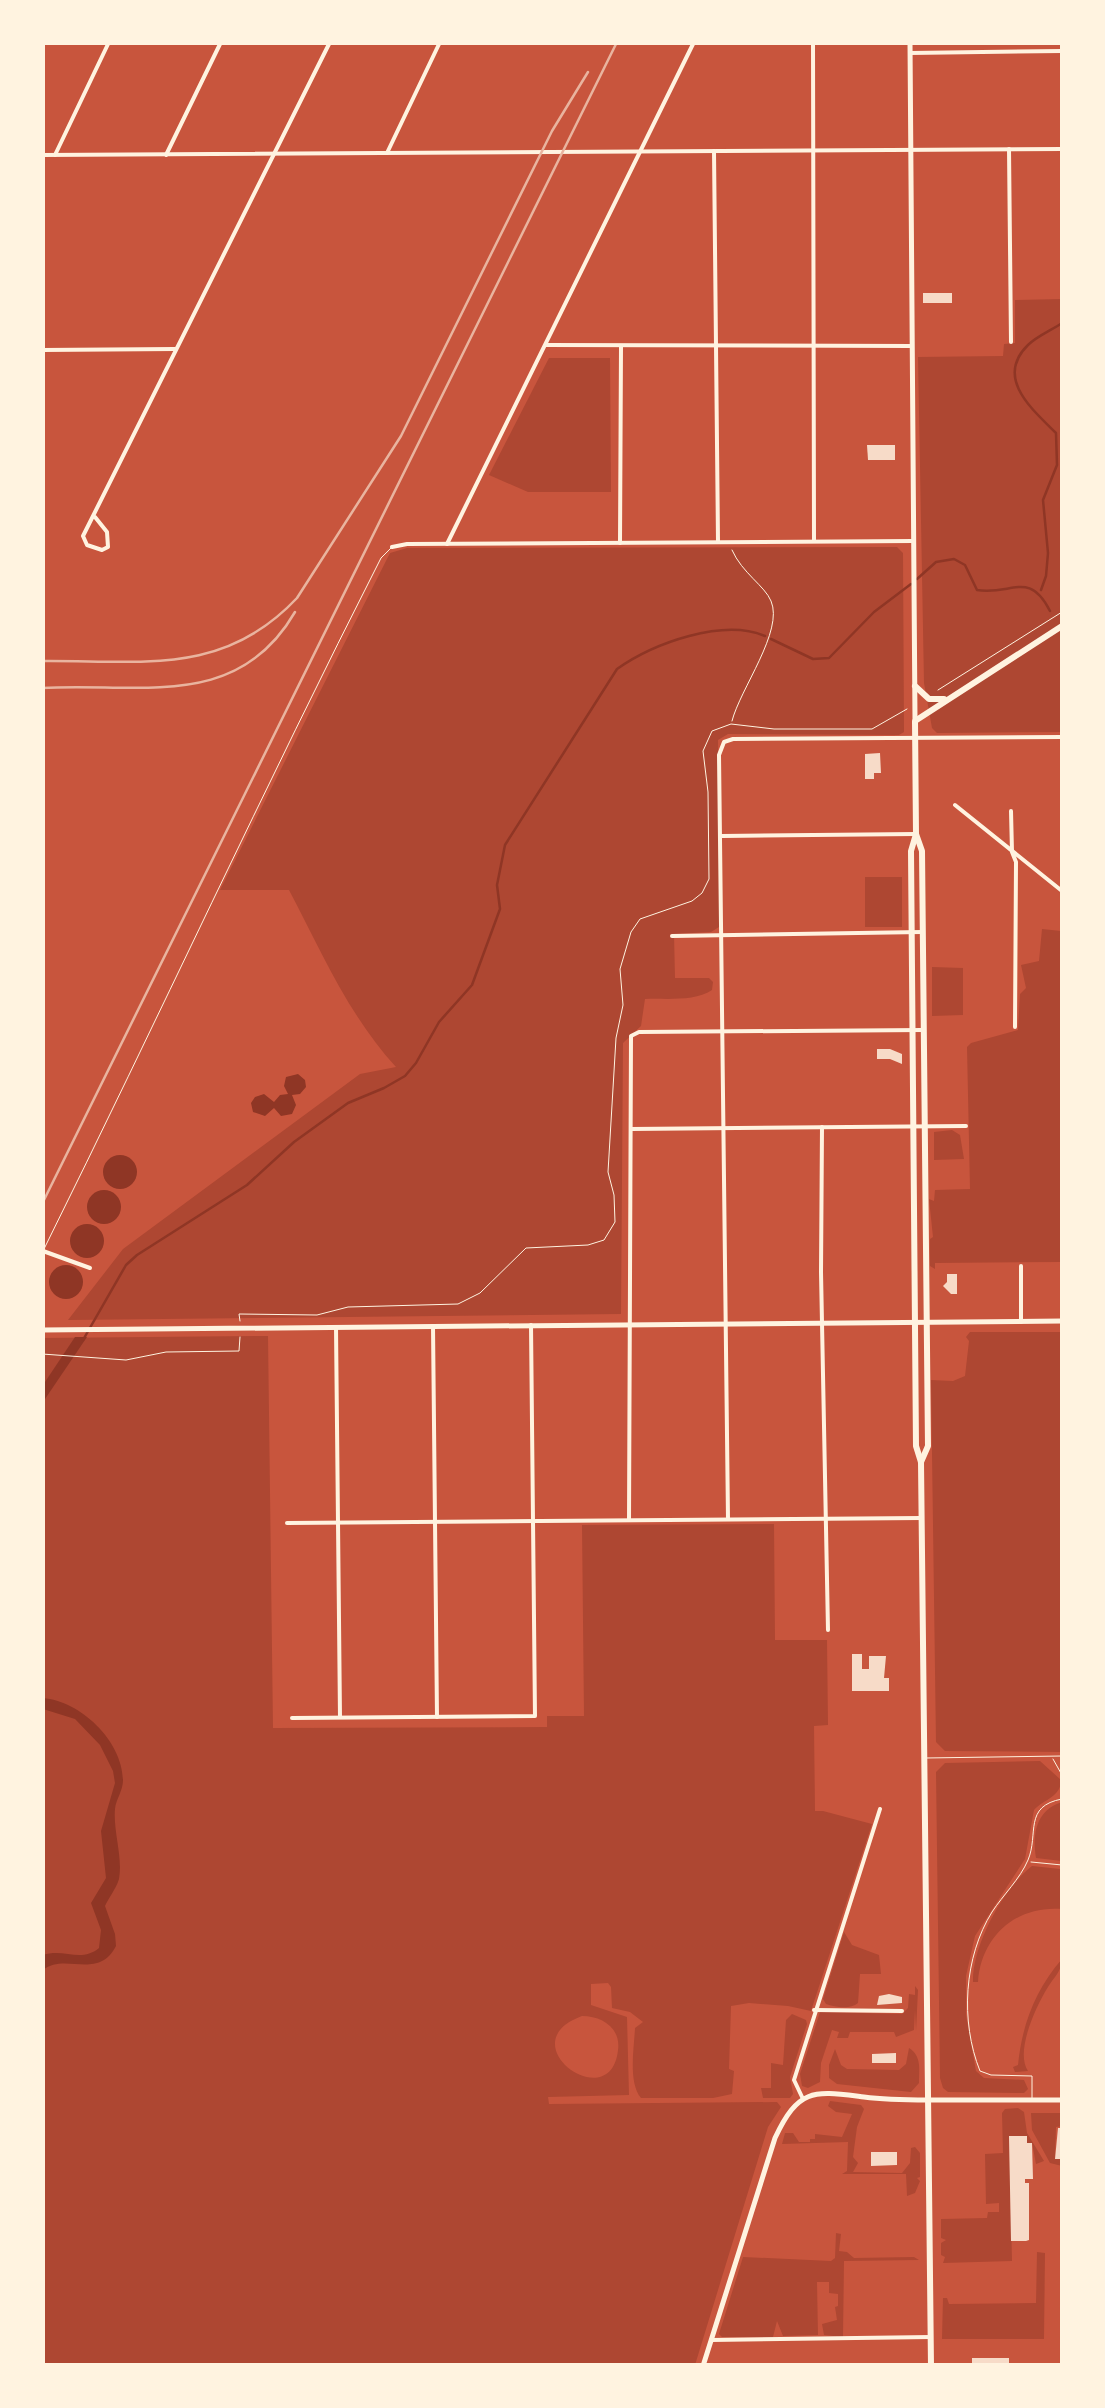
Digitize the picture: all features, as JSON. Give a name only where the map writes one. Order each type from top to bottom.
[{"type":"main road","points":[[931,2366],[922,1462],[916,1446],[914,1323],[911,852],[916,834],[916,721],[1062,626]]},
{"type":"main road","points":[[915,686],[929,699],[950,698]]},
{"type":"main road","points":[[916,834],[922,851],[928,1446],[922,1462]]},
{"type":"street","points":[[55,155],[109,42]]},
{"type":"street","points":[[166,154],[221,42]]},
{"type":"street","points":[[94,517],[108,532],[108,547],[102,550],[87,545],[83,536],[330,42]]},
{"type":"street","points":[[387,153],[440,42]]},
{"type":"street","points":[[447,544],[694,42]]},
{"type":"street","points":[[813,42],[814,541]]},
{"type":"street","points":[[910,42],[916,721]]},
{"type":"street","points":[[910,53],[1062,52]]},
{"type":"street","points":[[1009,149],[1011,342]]},
{"type":"street","points":[[42,156],[1062,149]]},
{"type":"street","points":[[714,151],[718,541]]},
{"type":"street","points":[[544,346],[912,346]]},
{"type":"street","points":[[620,346],[620,543]]},
{"type":"street","points":[[42,350],[175,349]]},
{"type":"street","points":[[392,547],[913,541]]},
{"type":"street","points":[[728,1519],[719,754],[724,742],[733,738],[1062,737]]},
{"type":"street","points":[[956,805],[1062,891]]},
{"type":"street","points":[[1011,811],[1012,852],[1016,862],[1015,1027]]},
{"type":"street","points":[[722,836],[916,834]]},
{"type":"street","points":[[672,936],[922,932]]},
{"type":"street","points":[[629,1520],[631,1036],[639,1032],[924,1030]]},
{"type":"street","points":[[628,1128],[966,1126]]},
{"type":"street","points":[[822,1127],[828,1630]]},
{"type":"street","points":[[43,1252],[90,1268]]},
{"type":"street","points":[[1021,1266],[1021,1322]]},
{"type":"street","points":[[42,1330],[1062,1322]]},
{"type":"street","points":[[292,1718],[535,1716],[531,1325]]},
{"type":"street","points":[[433,1326],[438,1716]]},
{"type":"street","points":[[336,1327],[340,1717]]},
{"type":"street","points":[[288,1523],[922,1518]]},
{"type":"street","points":[[803,2099],[794,2080],[880,1809]]},
{"type":"street","points":[[814,2010],[902,2011]]},
{"type":"street","points":[[703,2366],[774,2138],[794,2105],[832,2092],[892,2100],[1062,2100]]},
{"type":"street","points":[[711,2340],[931,2337]]},
{"type":"lane","points":[[43,1252],[348,624],[381,558],[392,547]]},
{"type":"lane","points":[[1052,1756],[1062,1775]]},
{"type":"lane","points":[[924,1758],[1062,1756]]},
{"type":"lane","points":[[1032,2100],[1032,2076],[980,2071],[968,2001],[970,1960],[982,1930],[1028,1861],[1036,1815],[1047,1804],[1062,1799]]},
{"type":"lane","points":[[1028,1861],[1062,1865]]},
{"type":"path","points":[[731,548],[742,570],[770,597],[773,611],[772,629],[736,706],[732,724]]},
{"type":"path","points":[[933,692],[1062,612]]},
{"type":"path","points":[[240,1316],[318,1314],[348,1307],[458,1304],[480,1293],[526,1248],[588,1245],[604,1240],[615,1222],[608,1172],[616,1038],[623,1005],[620,969],[631,932],[640,919],[692,900],[706,888],[708,792],[703,751],[712,731],[732,724],[774,729],[872,729],[905,710]]},
{"type":"path","points":[[42,1354],[126,1360],[166,1352],[239,1351],[240,1338]]},
{"type":"shaded area","points":[[1062,299],[1062,732],[937,733],[932,728],[924,683],[918,357],[1003,356],[1004,344],[1015,343],[1015,300]]},
{"type":"shaded area","points":[[549,358],[610,358],[611,492],[528,492],[489,475]]},
{"type":"shaded area","points":[[897,547],[903,553],[904,732],[728,734],[718,740],[719,927],[711,932],[674,934],[675,978],[709,978],[712,990],[688,998],[645,999],[641,1026],[623,1043],[621,1314],[68,1320],[123,1249],[360,1074],[396,1067],[350,1005],[289,890],[220,890],[390,553],[407,548]]},
{"type":"shaded area","points":[[865,877],[902,877],[902,927],[865,927]]},
{"type":"shaded area","points":[[1062,912],[1062,1262],[935,1263],[935,1269],[930,1266],[933,1237],[929,1199],[934,1201],[935,1190],[970,1189],[967,1047],[1018,1030],[1020,994],[1026,988],[1021,965],[1039,961],[1042,929],[1061,931]]},
{"type":"shaded area","points":[[932,967],[963,968],[963,1015],[932,1016]]},
{"type":"shaded area","points":[[298,1074],[306,1087],[300,1094],[292,1095],[296,1105],[292,1114],[281,1116],[274,1108],[265,1116],[253,1112],[251,1103],[255,1097],[264,1094],[274,1102],[280,1095],[288,1094],[284,1086],[286,1077]]},
{"type":"shaded area","points":[[952,1130],[960,1135],[964,1159],[934,1160],[934,1132]]},
{"type":"shaded area","points":[[120,1155],[132,1160],[137,1172],[132,1184],[120,1189],[108,1184],[103,1172],[108,1160]]},
{"type":"shaded area","points":[[104,1190],[116,1195],[121,1207],[116,1219],[104,1224],[92,1219],[87,1207],[92,1195]]},
{"type":"shaded area","points":[[87,1224],[99,1229],[104,1241],[99,1253],[87,1258],[75,1253],[70,1241],[75,1229]]},
{"type":"shaded area","points":[[66,1265],[78,1270],[83,1282],[78,1294],[66,1299],[54,1294],[49,1282],[54,1270]]},
{"type":"shaded area","points":[[970,1332],[1062,1332],[1062,1752],[945,1751],[936,1742],[931,1380],[953,1381],[965,1376],[969,1341],[966,1337]]},
{"type":"shaded area","points":[[268,1336],[273,1728],[547,1727],[547,1716],[584,1716],[582,1525],[774,1524],[775,1640],[827,1640],[828,1725],[814,1726],[815,1811],[872,1824],[811,2011],[749,2003],[731,2006],[732,2094],[713,2098],[641,2098],[634,2083],[633,2065],[635,2028],[643,2022],[630,2012],[612,2008],[608,1983],[591,1984],[591,2005],[627,2017],[629,2095],[548,2097],[549,2104],[777,2102],[781,2107],[768,2127],[695,2365],[43,2365],[42,1338]],"holes":[[[582,2016],[609,2025],[618,2042],[611,2069],[599,2077],[569,2069],[559,2057],[555,2042],[562,2028]]]},
{"type":"shaded area","points":[[75,1337],[87,1337],[43,1402],[43,1385]]},
{"type":"shaded area","points":[[43,1698],[71,1706],[96,1725],[115,1751],[123,1780],[115,1809],[119,1879],[105,1906],[116,1946],[100,1962],[52,1965],[43,1970],[43,1955],[79,1955],[99,1948],[101,1930],[91,1903],[106,1878],[101,1831],[115,1783],[100,1745],[75,1719],[43,1709]]},
{"type":"shaded area","points":[[1040,1761],[1061,1780],[1060,1786],[1034,1810],[1025,1859],[975,1936],[966,1976],[966,2015],[976,2071],[984,2078],[1024,2080],[1028,2089],[1024,2093],[948,2092],[940,2078],[936,1772],[945,1763]]},
{"type":"shaded area","points":[[1062,1802],[1062,1861],[1036,1858],[1035,1840],[1041,1817]]},
{"type":"shaded area","points":[[1032,1866],[1060,1869],[1062,1909],[1030,1912],[1004,1927],[986,1951],[978,1982],[973,1982],[978,1952],[991,1919],[1010,1888]]},
{"type":"shaded area","points":[[844,1932],[852,1945],[879,1955],[881,1974],[860,1974],[858,2003],[851,2007],[826,2004],[823,1999]]},
{"type":"shaded area","points":[[1062,1959],[1028,2030],[1024,2053],[1028,2071],[1015,2072],[1013,2067],[1018,2065],[1031,2009]]},
{"type":"shaded area","points":[[915,1986],[916,2031],[915,2010],[914,2030],[896,2037],[894,2032],[850,2032],[848,2038],[837,2038],[839,2032],[832,2030],[821,2063],[820,2082],[808,2088],[802,2086],[800,2074],[820,2012],[902,2014],[908,2008],[909,1994],[915,1995]]},
{"type":"shaded area","points":[[792,2014],[807,2024],[790,2077],[793,2094],[790,2098],[763,2098],[761,2088],[771,2088],[771,2063],[783,2065],[786,2020]]},
{"type":"shaded area","points":[[909,2048],[918,2059],[919,2068],[919,2083],[911,2092],[837,2084],[829,2078],[835,2049],[841,2065],[847,2069],[899,2070],[906,2064]]},
{"type":"shaded area","points":[[830,2101],[861,2105],[864,2109],[857,2127],[853,2157],[858,2163],[853,2172],[902,2173],[910,2163],[911,2148],[915,2147],[920,2153],[920,2181],[915,2193],[907,2196],[906,2174],[842,2174],[847,2171],[848,2142],[782,2144],[785,2133],[793,2133],[799,2142],[810,2142],[815,2134],[842,2137],[852,2114],[836,2112],[828,2106]]},
{"type":"shaded area","points":[[1018,2108],[1024,2112],[1027,2133],[1044,2161],[1036,2164],[1027,2136],[1009,2136],[1012,2261],[943,2263],[941,2243],[946,2240],[941,2238],[941,2219],[987,2218],[988,2212],[999,2212],[999,2203],[986,2204],[985,2154],[1003,2153],[1005,2109]]},
{"type":"shaded area","points":[[1031,2113],[1062,2113],[1062,2126],[1056,2127],[1055,2159],[1062,2159],[1062,2166],[1050,2163],[1032,2130]]},
{"type":"shaded area","points":[[836,2233],[841,2234],[839,2251],[854,2258],[919,2260],[844,2261],[843,2337],[824,2335],[822,2324],[837,2320],[838,2294],[829,2293],[829,2282],[817,2282],[818,2335],[783,2336],[777,2321],[773,2337],[719,2334],[743,2257],[831,2261],[835,2258]]},
{"type":"shaded area","points":[[1037,2252],[1045,2253],[1044,2339],[942,2339],[943,2298],[949,2304],[1036,2303]]},
{"type":"building","points":[[923,293],[952,293],[952,303],[923,303]]},
{"type":"building","points":[[867,445],[895,445],[895,460],[868,460]]},
{"type":"building","points":[[880,753],[881,773],[874,773],[874,779],[865,779],[865,754]]},
{"type":"building","points":[[877,1049],[902,1054],[902,1064],[877,1059]]},
{"type":"building","points":[[947,1274],[957,1274],[957,1294],[943,1286]]},
{"type":"building","points":[[852,1654],[862,1654],[862,1669],[869,1669],[869,1656],[886,1656],[884,1678],[889,1678],[889,1691],[852,1691]]},
{"type":"building","points":[[879,1996],[902,1997],[902,2003],[877,2005]]},
{"type":"building","points":[[896,2053],[896,2063],[872,2063],[872,2054]]},
{"type":"building","points":[[1058,2128],[1062,2128],[1062,2159],[1055,2159]]},
{"type":"building","points":[[1009,2136],[1027,2136],[1027,2143],[1032,2143],[1033,2179],[1025,2179],[1029,2183],[1026,2241],[1011,2241]]},
{"type":"building","points":[[871,2152],[897,2152],[897,2165],[871,2166]]},
{"type":"building","points":[[972,2358],[1009,2358],[1009,2366],[972,2366]]},
{"type":"waterway","points":[[1041,590],[1048,553],[1043,500],[1057,465],[1056,433],[1028,404],[1016,381],[1015,369],[1018,357],[1028,345],[1062,323]]},
{"type":"waterway","points":[[917,579],[936,562],[954,559],[965,565],[977,590],[1027,587],[1042,598],[1050,611]]},
{"type":"waterway","points":[[771,639],[813,659],[829,658],[874,612],[911,584]]},
{"type":"waterway","points":[[83,1340],[126,1265],[137,1255],[247,1185],[294,1142],[348,1103],[405,1076],[416,1063],[439,1022],[472,985],[500,909],[497,885],[505,845],[617,669],[650,650],[689,636],[729,630],[765,636]]},
{"type":"railway","points":[[42,1204],[617,42]]},
{"type":"railway","points":[[42,661],[147,661],[210,652],[240,641],[269,623],[297,598],[401,436],[552,131],[588,72]]},
{"type":"railway","points":[[42,688],[149,688],[215,678],[245,665],[271,644],[295,612]]}]
